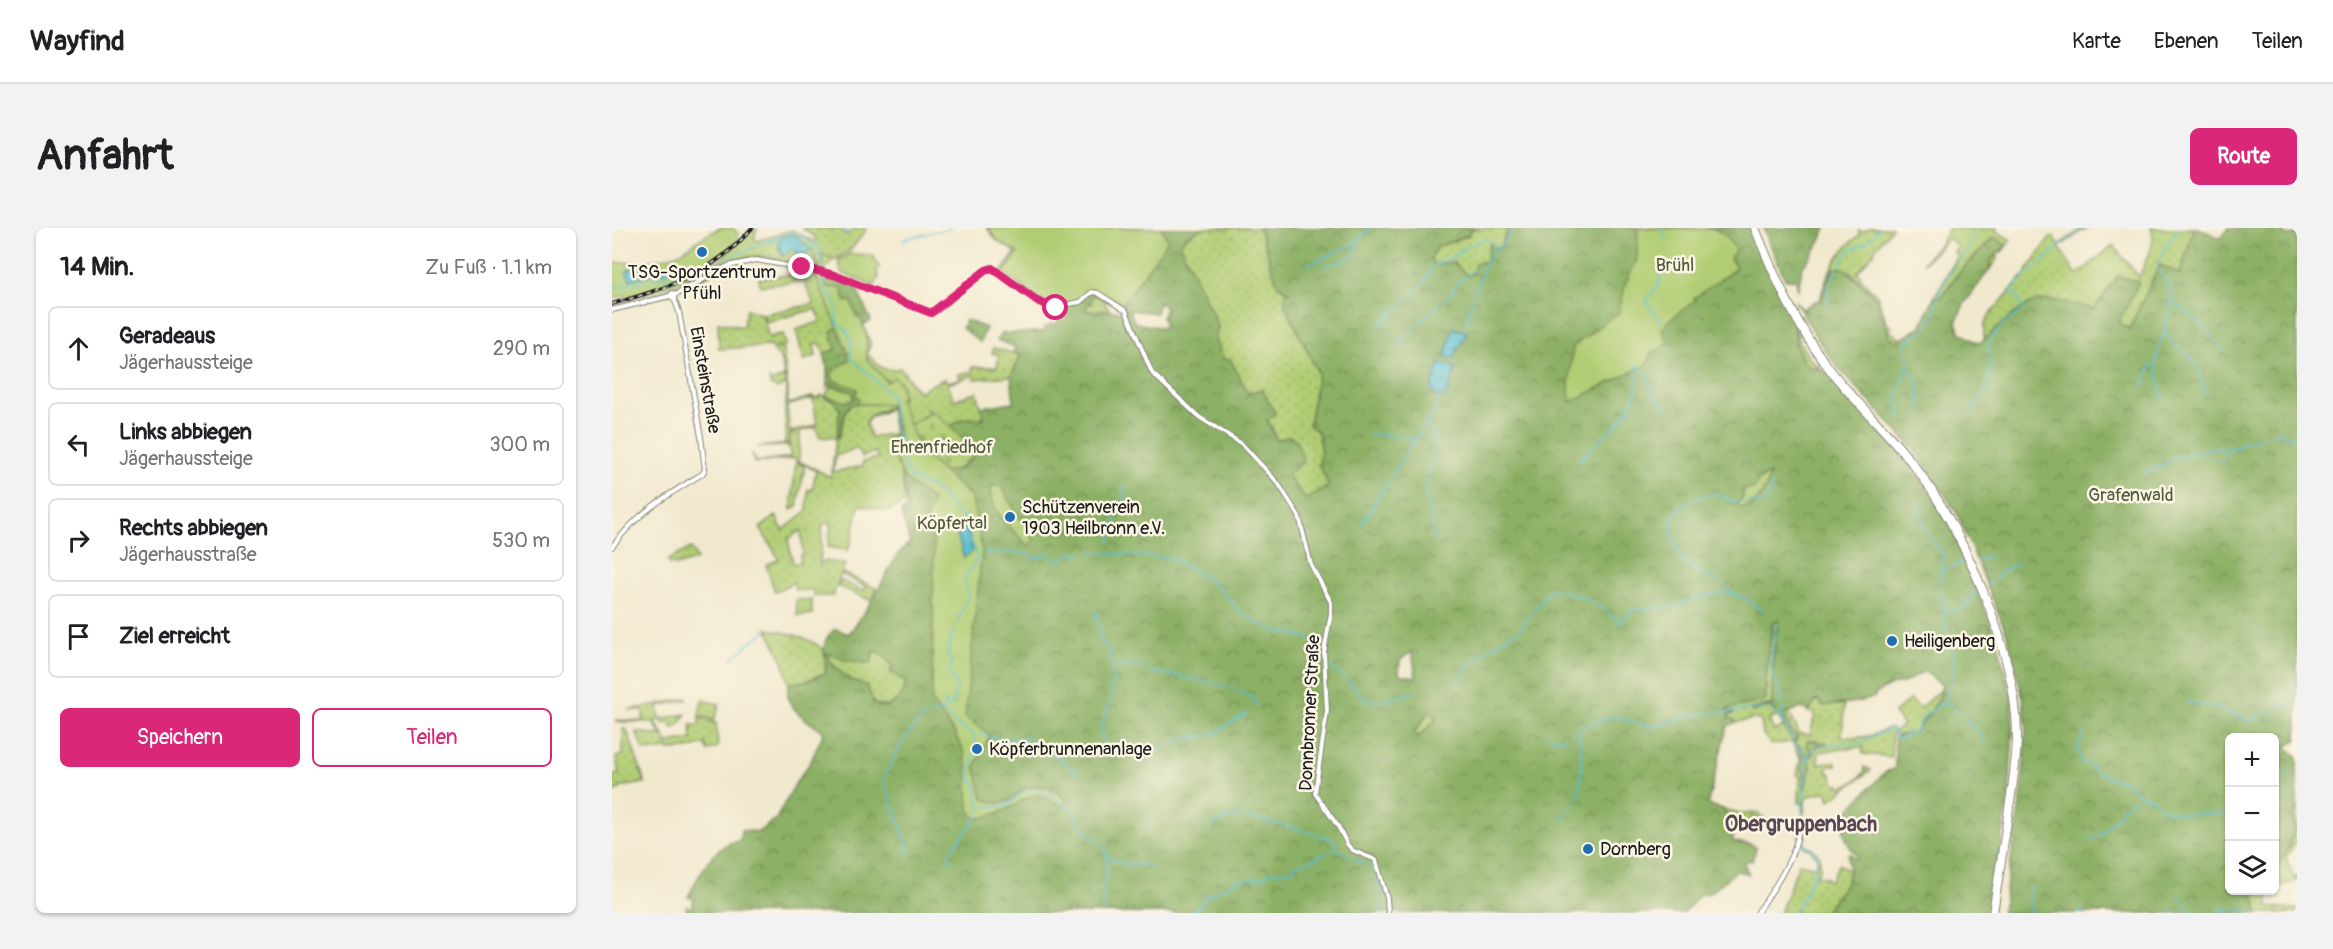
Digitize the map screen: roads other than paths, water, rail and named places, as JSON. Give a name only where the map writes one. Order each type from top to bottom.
[{"type":"highway","points":[[1755,228],[1795,315],[1813,346],[1835,376],[1906,455],[1941,505],[1976,575],[2004,655],[2014,699],[2017,742],[1995,913]]},
{"type":"highway","points":[[1759,228],[1793,303],[1821,351],[1842,379],[1909,452],[1945,502],[1972,556],[1998,621],[2015,679],[2021,732],[2019,771],[1995,913]]},
{"type":"highway","points":[[1795,315],[1797,326]]},
{"type":"highway","points":[[1826,370],[1835,376]]},
{"type":"street","name":"Donnbronner Straße","points":[[673,296],[728,266],[756,260],[824,272],[927,312],[936,311],[986,270],[992,268],[1039,302],[1049,306],[1059,307],[1077,302],[1090,293],[1096,292],[1126,311],[1152,373],[1199,417],[1247,448],[1278,483],[1299,516],[1311,565],[1331,602],[1324,652],[1327,711],[1316,793],[1352,850],[1376,860],[1387,898],[1388,913]]},
{"type":"street","points":[[612,310],[673,296]]},
{"type":"street","name":"Einsteinstraße","points":[[612,547],[626,529],[653,504],[702,474],[706,467],[679,312],[673,296]]},
{"type":"street","points":[[1758,912],[1796,845],[1799,827]]},
{"type":"water","points":[[793,234],[811,249],[804,255],[796,255],[794,248],[783,256],[778,243],[781,238]]},
{"type":"water","points":[[653,264],[670,265],[673,269],[670,272],[630,280],[628,269]]},
{"type":"water","points":[[1453,328],[1467,332],[1453,359],[1445,356]]},
{"type":"water","points":[[1440,363],[1456,368],[1446,396],[1438,397],[1433,392],[1432,386]]},
{"type":"water","points":[[963,526],[966,528],[973,551],[964,558],[956,530]]},
{"type":"waterway","points":[[844,228],[848,234]]},
{"type":"waterway","points":[[945,230],[950,228]]},
{"type":"waterway","points":[[1307,265],[1351,245],[1371,228]]},
{"type":"waterway","points":[[1474,293],[1488,258],[1508,238],[1512,228]]},
{"type":"waterway","points":[[1661,228],[1667,241]]},
{"type":"waterway","points":[[1840,265],[1848,251],[1867,242],[1880,228]]},
{"type":"waterway","points":[[1909,359],[1905,343],[1928,326],[1934,314],[1938,296],[1948,276],[1970,248],[1972,228]]},
{"type":"waterway","points":[[2059,246],[2085,228]]},
{"type":"waterway","points":[[2158,265],[2166,246],[2179,228]]},
{"type":"waterway","points":[[913,237],[942,230]]},
{"type":"waterway","points":[[686,283],[736,255],[792,231],[819,247]]},
{"type":"waterway","points":[[903,240],[911,237]]},
{"type":"waterway","points":[[1472,244],[1486,239],[1496,247]]},
{"type":"waterway","points":[[768,241],[779,241]]},
{"type":"waterway","points":[[1323,266],[1341,262],[1352,256],[1357,247],[1357,241]]},
{"type":"waterway","points":[[1431,267],[1469,246]]},
{"type":"waterway","points":[[811,248],[815,247]]},
{"type":"waterway","points":[[819,247],[823,267]]},
{"type":"waterway","points":[[2031,272],[2057,248]]},
{"type":"waterway","points":[[1660,268],[1660,282],[1646,301],[1661,322]]},
{"type":"waterway","points":[[1828,304],[1827,288],[1838,268]]},
{"type":"waterway","points":[[1457,283],[1475,269]]},
{"type":"waterway","points":[[2157,269],[2161,274]]},
{"type":"waterway","points":[[1379,326],[1423,283],[1430,271]]},
{"type":"waterway","points":[[2009,295],[2028,272]]},
{"type":"waterway","points":[[822,275],[826,291],[836,303],[839,325]]},
{"type":"waterway","points":[[623,286],[662,277],[682,278]]},
{"type":"waterway","points":[[2165,277],[2172,291],[2170,300],[2180,308]]},
{"type":"waterway","points":[[612,287],[619,286]]},
{"type":"waterway","points":[[1444,301],[1456,286]]},
{"type":"waterway","points":[[1989,356],[1988,348],[1994,334],[2005,322],[2024,308],[2015,293]]},
{"type":"waterway","points":[[1465,327],[1472,299]]},
{"type":"waterway","points":[[2172,302],[2170,315],[2165,323],[2165,331],[2173,343],[2188,354]]},
{"type":"waterway","points":[[1396,348],[1421,320],[1440,305]]},
{"type":"waterway","points":[[2183,309],[2199,322],[2217,342]]},
{"type":"waterway","points":[[842,326],[850,337],[851,358],[885,389],[892,399],[894,420],[903,448],[904,465],[908,476],[937,491],[962,518],[965,516],[967,521]]},
{"type":"waterway","points":[[2160,344],[2165,331]]},
{"type":"waterway","points":[[2219,346],[2224,351]]},
{"type":"waterway","points":[[2158,348],[2156,365],[2163,400]]},
{"type":"waterway","points":[[2189,356],[2197,367],[2207,395]]},
{"type":"waterway","points":[[1990,359],[1991,363]]},
{"type":"waterway","points":[[1901,384],[1909,362]]},
{"type":"waterway","points":[[1637,364],[1647,376],[1656,398],[1670,412]]},
{"type":"waterway","points":[[2142,387],[2152,364]]},
{"type":"waterway","points":[[1636,365],[1636,370]]},
{"type":"waterway","points":[[1970,415],[1988,386],[1991,366]]},
{"type":"waterway","points":[[1909,367],[1918,381],[1921,413]]},
{"type":"waterway","points":[[1609,432],[1634,399],[1636,373]]},
{"type":"waterway","points":[[1900,387],[1897,401],[1902,420]]},
{"type":"waterway","points":[[1433,414],[1437,408],[1438,397]]},
{"type":"waterway","points":[[1423,428],[1431,417]]},
{"type":"waterway","points":[[1427,422],[1431,432],[1433,452],[1427,478],[1426,497],[1433,523],[1434,540]]},
{"type":"waterway","points":[[1390,478],[1422,430]]},
{"type":"waterway","points":[[2143,473],[2164,465],[2172,457],[2179,458],[2190,452],[2199,453],[2209,448],[2238,448],[2241,443],[2273,435],[2277,431],[2297,440]]},
{"type":"waterway","points":[[1369,434],[1400,436]]},
{"type":"waterway","points":[[1579,461],[1606,434]]},
{"type":"waterway","points":[[1404,437],[1415,439]]},
{"type":"waterway","points":[[2221,464],[2232,448]]},
{"type":"waterway","points":[[1362,525],[1388,481]]},
{"type":"waterway","points":[[1708,495],[1716,494],[1735,502],[1763,503],[1768,498],[1772,483]]},
{"type":"waterway","points":[[1110,542],[1113,525],[1124,498],[1125,485]]},
{"type":"waterway","points":[[1706,495],[1690,501],[1677,511],[1672,531],[1679,553],[1687,564],[1720,583]]},
{"type":"waterway","points":[[1918,499],[1923,526],[1944,556],[1940,581],[1943,606]]},
{"type":"waterway","points":[[968,525],[976,555]]},
{"type":"waterway","points":[[984,553],[1021,552],[1037,558],[1049,553],[1058,562],[1073,552],[1083,553]]},
{"type":"waterway","points":[[1090,552],[1172,558],[1213,582],[1238,609],[1254,621],[1279,632],[1316,640]]},
{"type":"waterway","points":[[1978,561],[1990,556]]},
{"type":"waterway","points":[[977,557],[975,564],[964,577],[968,586],[968,596],[949,642],[951,643],[947,654],[953,661],[950,672],[957,687],[953,700],[955,703],[949,707],[946,702],[943,709],[954,723],[974,735],[976,749],[971,778],[976,786],[980,807],[997,807],[1011,802],[1027,791],[1041,790],[1052,795],[1070,809]]},
{"type":"waterway","points":[[1952,567],[1964,560]]},
{"type":"waterway","points":[[1997,579],[1999,573],[2018,563]]},
{"type":"waterway","points":[[1942,571],[1949,568]]},
{"type":"waterway","points":[[1988,585],[1995,580]]},
{"type":"waterway","points":[[1725,587],[1737,595]]},
{"type":"waterway","points":[[1520,629],[1549,591],[1555,589]]},
{"type":"waterway","points":[[1563,590],[1593,602]]},
{"type":"waterway","points":[[1675,607],[1700,597],[1727,594],[1744,598],[1764,611]]},
{"type":"waterway","points":[[1955,611],[1964,609],[1973,594],[1977,594]]},
{"type":"waterway","points":[[1596,604],[1622,623],[1632,610],[1668,606],[1672,608]]},
{"type":"waterway","points":[[1944,610],[1954,665],[1950,684]]},
{"type":"waterway","points":[[1096,611],[1097,618],[1095,617],[1100,627],[1101,639],[1111,653],[1108,656],[1110,659]]},
{"type":"waterway","points":[[1945,611],[1953,611]]},
{"type":"waterway","points":[[1776,625],[1770,668],[1780,691],[1783,706]]},
{"type":"waterway","points":[[1457,683],[1474,662],[1518,630]]},
{"type":"waterway","points":[[755,639],[765,631]]},
{"type":"waterway","points":[[732,659],[754,640]]},
{"type":"waterway","points":[[1112,661],[1117,665],[1144,668]]},
{"type":"waterway","points":[[1327,664],[1345,678]]},
{"type":"waterway","points":[[1111,667],[1112,698],[1100,729],[1105,744],[1153,749]]},
{"type":"waterway","points":[[1148,670],[1225,686],[1251,697],[1257,705]]},
{"type":"waterway","points":[[1347,680],[1359,693]]},
{"type":"waterway","points":[[1897,739],[1915,731],[1925,714],[1944,703],[1949,686]]},
{"type":"waterway","points":[[1369,700],[1384,701],[1415,692]]},
{"type":"waterway","points":[[1360,696],[1365,699]]},
{"type":"waterway","points":[[2276,707],[2297,699]]},
{"type":"waterway","points":[[2185,702],[2211,706],[2250,721],[2259,714],[2273,710]]},
{"type":"waterway","points":[[1945,703],[1954,708]]},
{"type":"waterway","points":[[1711,714],[1764,708]]},
{"type":"waterway","points":[[1769,708],[1781,719]]},
{"type":"waterway","points":[[1783,708],[1784,722],[1792,741]]},
{"type":"waterway","points":[[933,713],[943,711]]},
{"type":"waterway","points":[[1158,748],[1174,741],[1213,734],[1247,713]]},
{"type":"waterway","points":[[1577,798],[1582,764],[1577,730],[1610,717],[1653,726],[1692,715],[1708,714]]},
{"type":"waterway","points":[[911,854],[884,780],[902,744],[920,721],[928,715]]},
{"type":"waterway","points":[[1965,718],[1980,734],[1983,742]]},
{"type":"waterway","points":[[1806,761],[1807,756],[1822,745],[1864,743],[1866,739],[1890,729],[1894,730],[1895,738]]},
{"type":"waterway","points":[[2081,761],[2078,748],[2083,733]]},
{"type":"waterway","points":[[980,734],[1001,739],[1028,738],[1080,774]]},
{"type":"waterway","points":[[1548,735],[1560,740],[1567,735]]},
{"type":"waterway","points":[[1793,744],[1800,748],[1806,758],[1802,808],[1803,844],[1815,851],[1818,856],[1815,864],[1816,872],[1810,881],[1806,895],[1802,897],[1794,913]]},
{"type":"waterway","points":[[2082,763],[2088,764],[2101,775],[2129,783],[2139,794],[2152,798],[2163,809],[2182,814],[2221,815],[2225,812]]},
{"type":"waterway","points":[[2279,780],[2287,771]]},
{"type":"waterway","points":[[2089,840],[2098,837],[2119,815],[2121,809],[2134,799]]},
{"type":"waterway","points":[[1571,808],[1575,802]]},
{"type":"waterway","points":[[952,862],[948,854],[976,819],[980,809]]},
{"type":"waterway","points":[[1073,811],[1083,828],[1105,846],[1107,855],[1111,859],[1129,864],[1152,866]]},
{"type":"waterway","points":[[1560,821],[1568,812]]},
{"type":"waterway","points":[[1211,825],[1231,817],[1244,816]]},
{"type":"waterway","points":[[1248,817],[1302,830]]},
{"type":"waterway","points":[[1304,831],[1332,839],[1336,844]]},
{"type":"waterway","points":[[1330,851],[1337,848],[1352,858]]},
{"type":"waterway","points":[[1251,878],[1262,878],[1269,873],[1292,870],[1296,865],[1326,853]]},
{"type":"waterway","points":[[1102,887],[1106,879],[1107,856]]},
{"type":"waterway","points":[[1355,860],[1364,863]]},
{"type":"waterway","points":[[1368,864],[1375,873],[1380,887],[1381,913]]},
{"type":"waterway","points":[[1208,896],[1238,880],[1249,879]]},
{"type":"waterway","points":[[2032,886],[2029,905],[2033,913]]},
{"type":"waterway","points":[[1103,892],[1103,913]]},
{"type":"waterway","points":[[2179,896],[2183,901]]},
{"type":"waterway","points":[[1188,913],[1201,906],[1202,900],[1206,897]]},
{"type":"waterway","points":[[2185,905],[2189,912]]},
{"type":"waterway","points":[[2219,912],[2220,909],[2247,910],[2249,913]]},
{"type":"waterway","points":[[2172,910],[2176,913]]},
{"type":"waterway","points":[[2078,913],[2084,911]]},
{"type":"waterway","points":[[2187,913],[2201,913]]},
{"type":"railway","points":[[612,304],[671,285],[705,268],[722,257],[752,228]]},
{"type":"place","name":"TSG-Sportzentrum Pfühl","points":[[702,252]]},
{"type":"place","name":"Schützenverein 1903 Heilbronn e.V.","points":[[1010,517]]},
{"type":"place","name":"Heiligenberg","points":[[1892,641]]},
{"type":"place","name":"Köpferbrunnenanlage","points":[[977,749]]},
{"type":"place","name":"Dornberg","points":[[1588,849]]},
{"type":"district","name":"Obergruppenbach","points":[[1801,824]]},
{"type":"park label","name":"Brühl","points":[[1675,265]]},
{"type":"park label","name":"Ehrenfriedhof","points":[[942,447]]},
{"type":"park label","name":"Grafenwald","points":[[2131,495]]},
{"type":"park label","name":"Köpfertal","points":[[952,523]]}]
